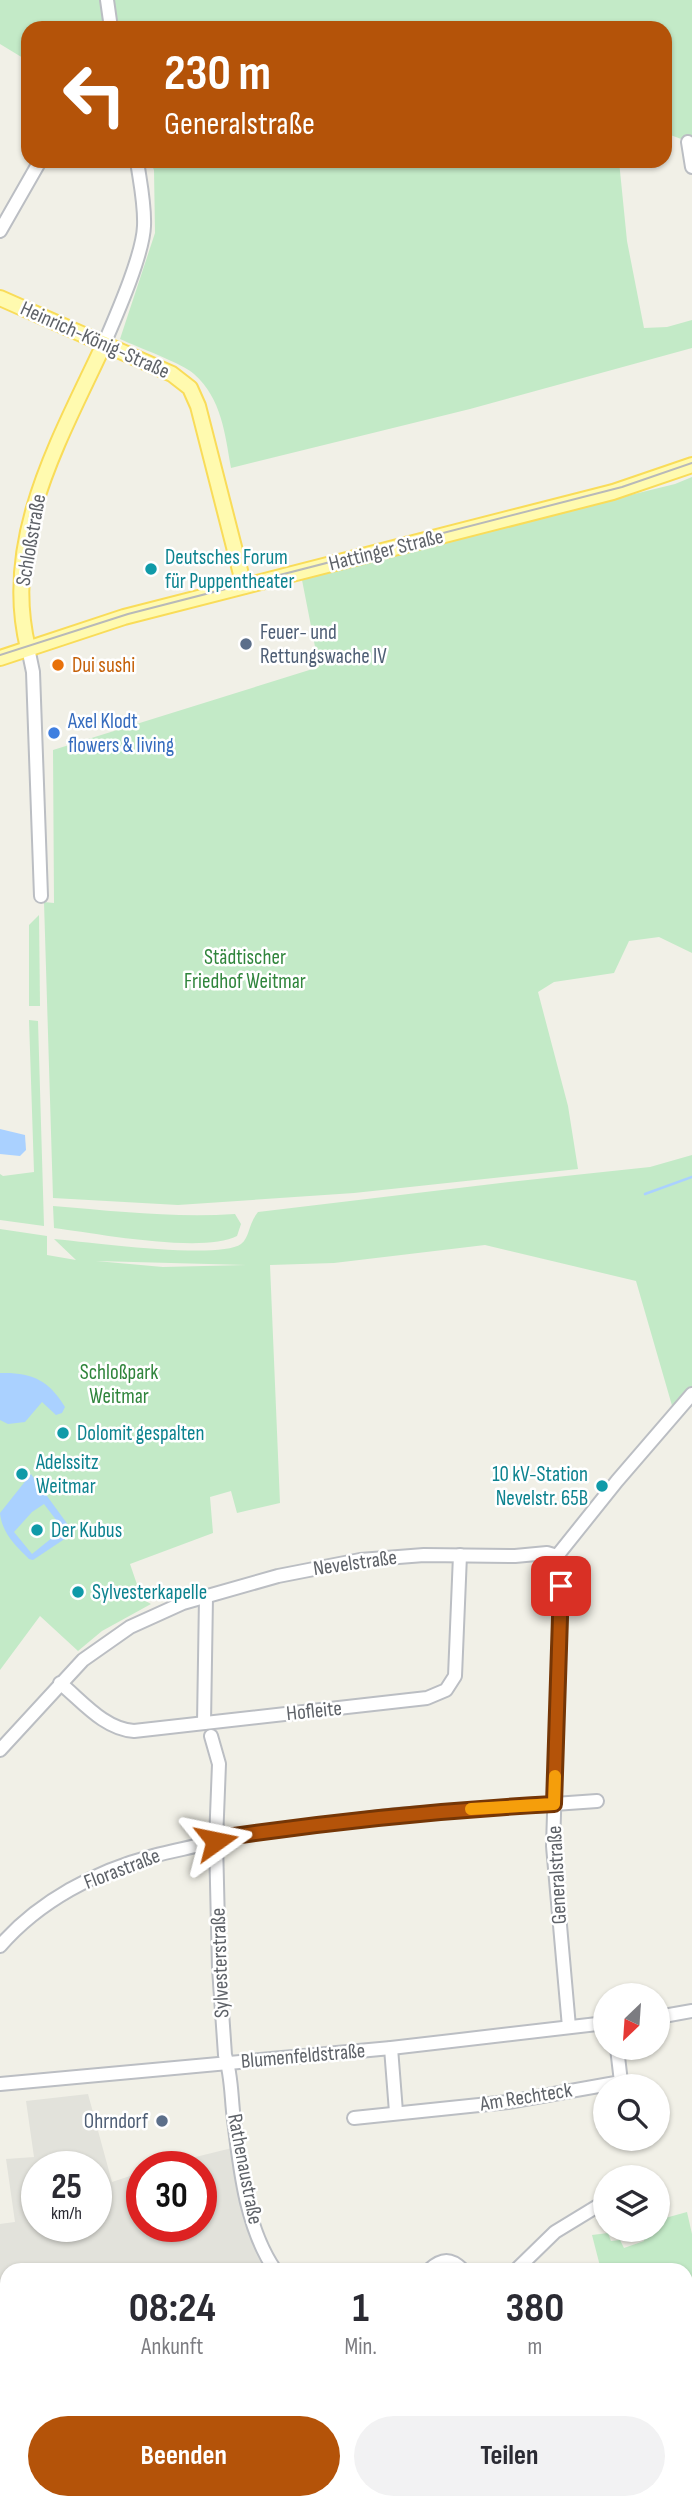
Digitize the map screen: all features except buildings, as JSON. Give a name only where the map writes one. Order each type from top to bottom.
[{"type":"main road","name":"Heinrich-König-Straße","points":[[0,298],[172,374],[190,388],[204,427],[244,586]]},
{"type":"main road","name":"Schloßstraße","points":[[28,648],[23,620],[22,573],[31,517],[56,444],[104,344]]},
{"type":"main road","name":"Hattinger Straße","points":[[0,658],[105,622],[613,492],[692,466]]},
{"type":"street","points":[[107,0],[110,21]]},
{"type":"street","points":[[688,142],[692,167]]},
{"type":"street","points":[[0,231],[36,168]]},
{"type":"street","name":"Schloßstraße","points":[[104,344],[138,255],[144,229],[138,168]]},
{"type":"street","name":"Schloßstraße","points":[[28,648],[33,666],[41,896]]},
{"type":"street","points":[[557,1556],[692,1394]]},
{"type":"street","name":"Nevelstraße","points":[[0,1750],[83,1660],[130,1627],[165,1610],[278,1576],[360,1560],[410,1555],[515,1556],[547,1553],[557,1556]]},
{"type":"street","name":"Hofleite","points":[[60,1683],[106,1722],[124,1731],[427,1698],[444,1692],[455,1678],[460,1555]]},
{"type":"street","name":"Generalstraße","points":[[557,1556],[562,1567],[553,1846],[569,2027]]},
{"type":"street","points":[[204,1723],[206,1597]]},
{"type":"street","name":"Sylvesterstraße","points":[[211,1736],[219,1764],[216,1841],[219,1968],[225,2056],[228,2063]]},
{"type":"street","name":"Florastraße","points":[[0,1946],[39,1910],[87,1881],[124,1864],[227,1837],[396,1815],[597,1801]]},
{"type":"street","points":[[670,2015],[692,2011]]},
{"type":"street","name":"Blumenfeldstraße","points":[[0,2084],[391,2048],[593,2024]]},
{"type":"street","points":[[391,2048],[396,2112]]},
{"type":"street","name":"Am Rechteck","points":[[354,2118],[508,2102],[621,2082],[618,2060]]},
{"type":"street","name":"Rathenaustraße","points":[[228,2063],[248,2204],[263,2248],[271,2263]]},
{"type":"street","points":[[523,2263],[555,2232],[593,2209]]},
{"type":"street","points":[[436,2263],[447,2260],[457,2263]]},
{"type":"shaded area","points":[[88,2094],[104,2151],[33,2151],[26,2101]]},
{"type":"shaded area","points":[[232,2148],[243,2219],[262,2263],[0,2263],[0,2224],[15,2222],[6,2159],[21,2158],[21,2242],[112,2242],[112,2182],[126,2177],[126,2242],[217,2242],[217,2152]]},
{"type":"green space","points":[[0,0],[692,0],[692,143],[672,136],[672,21],[21,21],[21,57],[0,44]]},
{"type":"green space","points":[[153,168],[620,168],[627,241],[644,328],[667,327],[692,320],[692,348],[470,409],[231,468],[221,418],[211,394],[203,384],[181,365],[120,339],[155,233]]},
{"type":"green space","name":"Städtischer Friedhof Weitmar","points":[[692,477],[692,953],[659,937],[629,941],[614,973],[554,982],[538,992],[568,1106],[578,1169],[354,1193],[178,1205],[53,1198],[44,902],[54,903],[53,750],[319,667],[302,580],[675,484]]},
{"type":"green space","points":[[39,915],[40,1006],[29,1006],[29,925]]},
{"type":"green space","points":[[29,1020],[38,1021],[44,1226],[0,1220],[0,1174],[3,1176],[34,1172]]},
{"type":"green space","name":"Schloßpark Weitmar","points":[[692,1155],[692,1387],[673,1409],[636,1281],[485,1245],[334,1263],[270,1265],[280,1503],[237,1513],[231,1491],[210,1497],[213,1533],[130,1564],[142,1599],[151,1604],[102,1631],[78,1651],[40,1616],[0,1670],[0,1229],[47,1236],[47,1255],[76,1260],[54,1239],[181,1250],[228,1249],[244,1241],[258,1212],[650,1167]],"holes":[[[96,1261],[246,1265],[163,1267]]]},
{"type":"green space","points":[[53,1206],[167,1215],[235,1214],[241,1224],[237,1236],[221,1241],[148,1241],[54,1228]]},
{"type":"green space","points":[[687,2212],[692,2234],[692,2263],[599,2263],[594,2242],[621,2242],[624,2248],[641,2242],[670,2242],[670,2217]]},
{"type":"water","points":[[0,1129],[25,1135],[26,1150],[20,1156],[0,1154]]},
{"type":"water","points":[[0,1373],[30,1376],[46,1384],[65,1407],[62,1413],[56,1415],[42,1402],[25,1422],[8,1424],[0,1420]]},
{"type":"water","points":[[31,1474],[71,1529],[69,1536],[33,1560],[10,1538],[3,1527],[0,1513]],"holes":[[[44,1504],[63,1529],[32,1554],[14,1532],[32,1512]]]},
{"type":"waterway","points":[[645,1194],[692,1177]]},
{"type":"tram line","points":[[0,655],[128,614],[622,487],[692,463]]},
{"type":"slow traffic","points":[[471,1809],[554,1804],[555,1776]]},
{"type":"place","name":"Deutsches Forum für Puppentheater","points":[[151,569]]},
{"type":"place","name":"Feuer- und Rettungswache IV","points":[[246,644]]},
{"type":"place","name":"Dui sushi","points":[[58,665]]},
{"type":"place","name":"Axel Klodt flowers & living","points":[[54,733]]},
{"type":"place","name":"Dolomit gespalten","points":[[63,1433]]},
{"type":"place","name":"Adelssitz Weitmar","points":[[22,1474]]},
{"type":"place","name":"10 kV-Station Nevelstr. 65B","points":[[602,1486]]},
{"type":"place","name":"Der Kubus","points":[[37,1530]]},
{"type":"place","name":"Sylvesterkapelle","points":[[78,1592]]},
{"type":"place","name":"Ohrndorf","points":[[162,2121]]},
{"type":"route","points":[[216,1841],[302,1826],[396,1815],[554,1804],[561,1586]]}]
